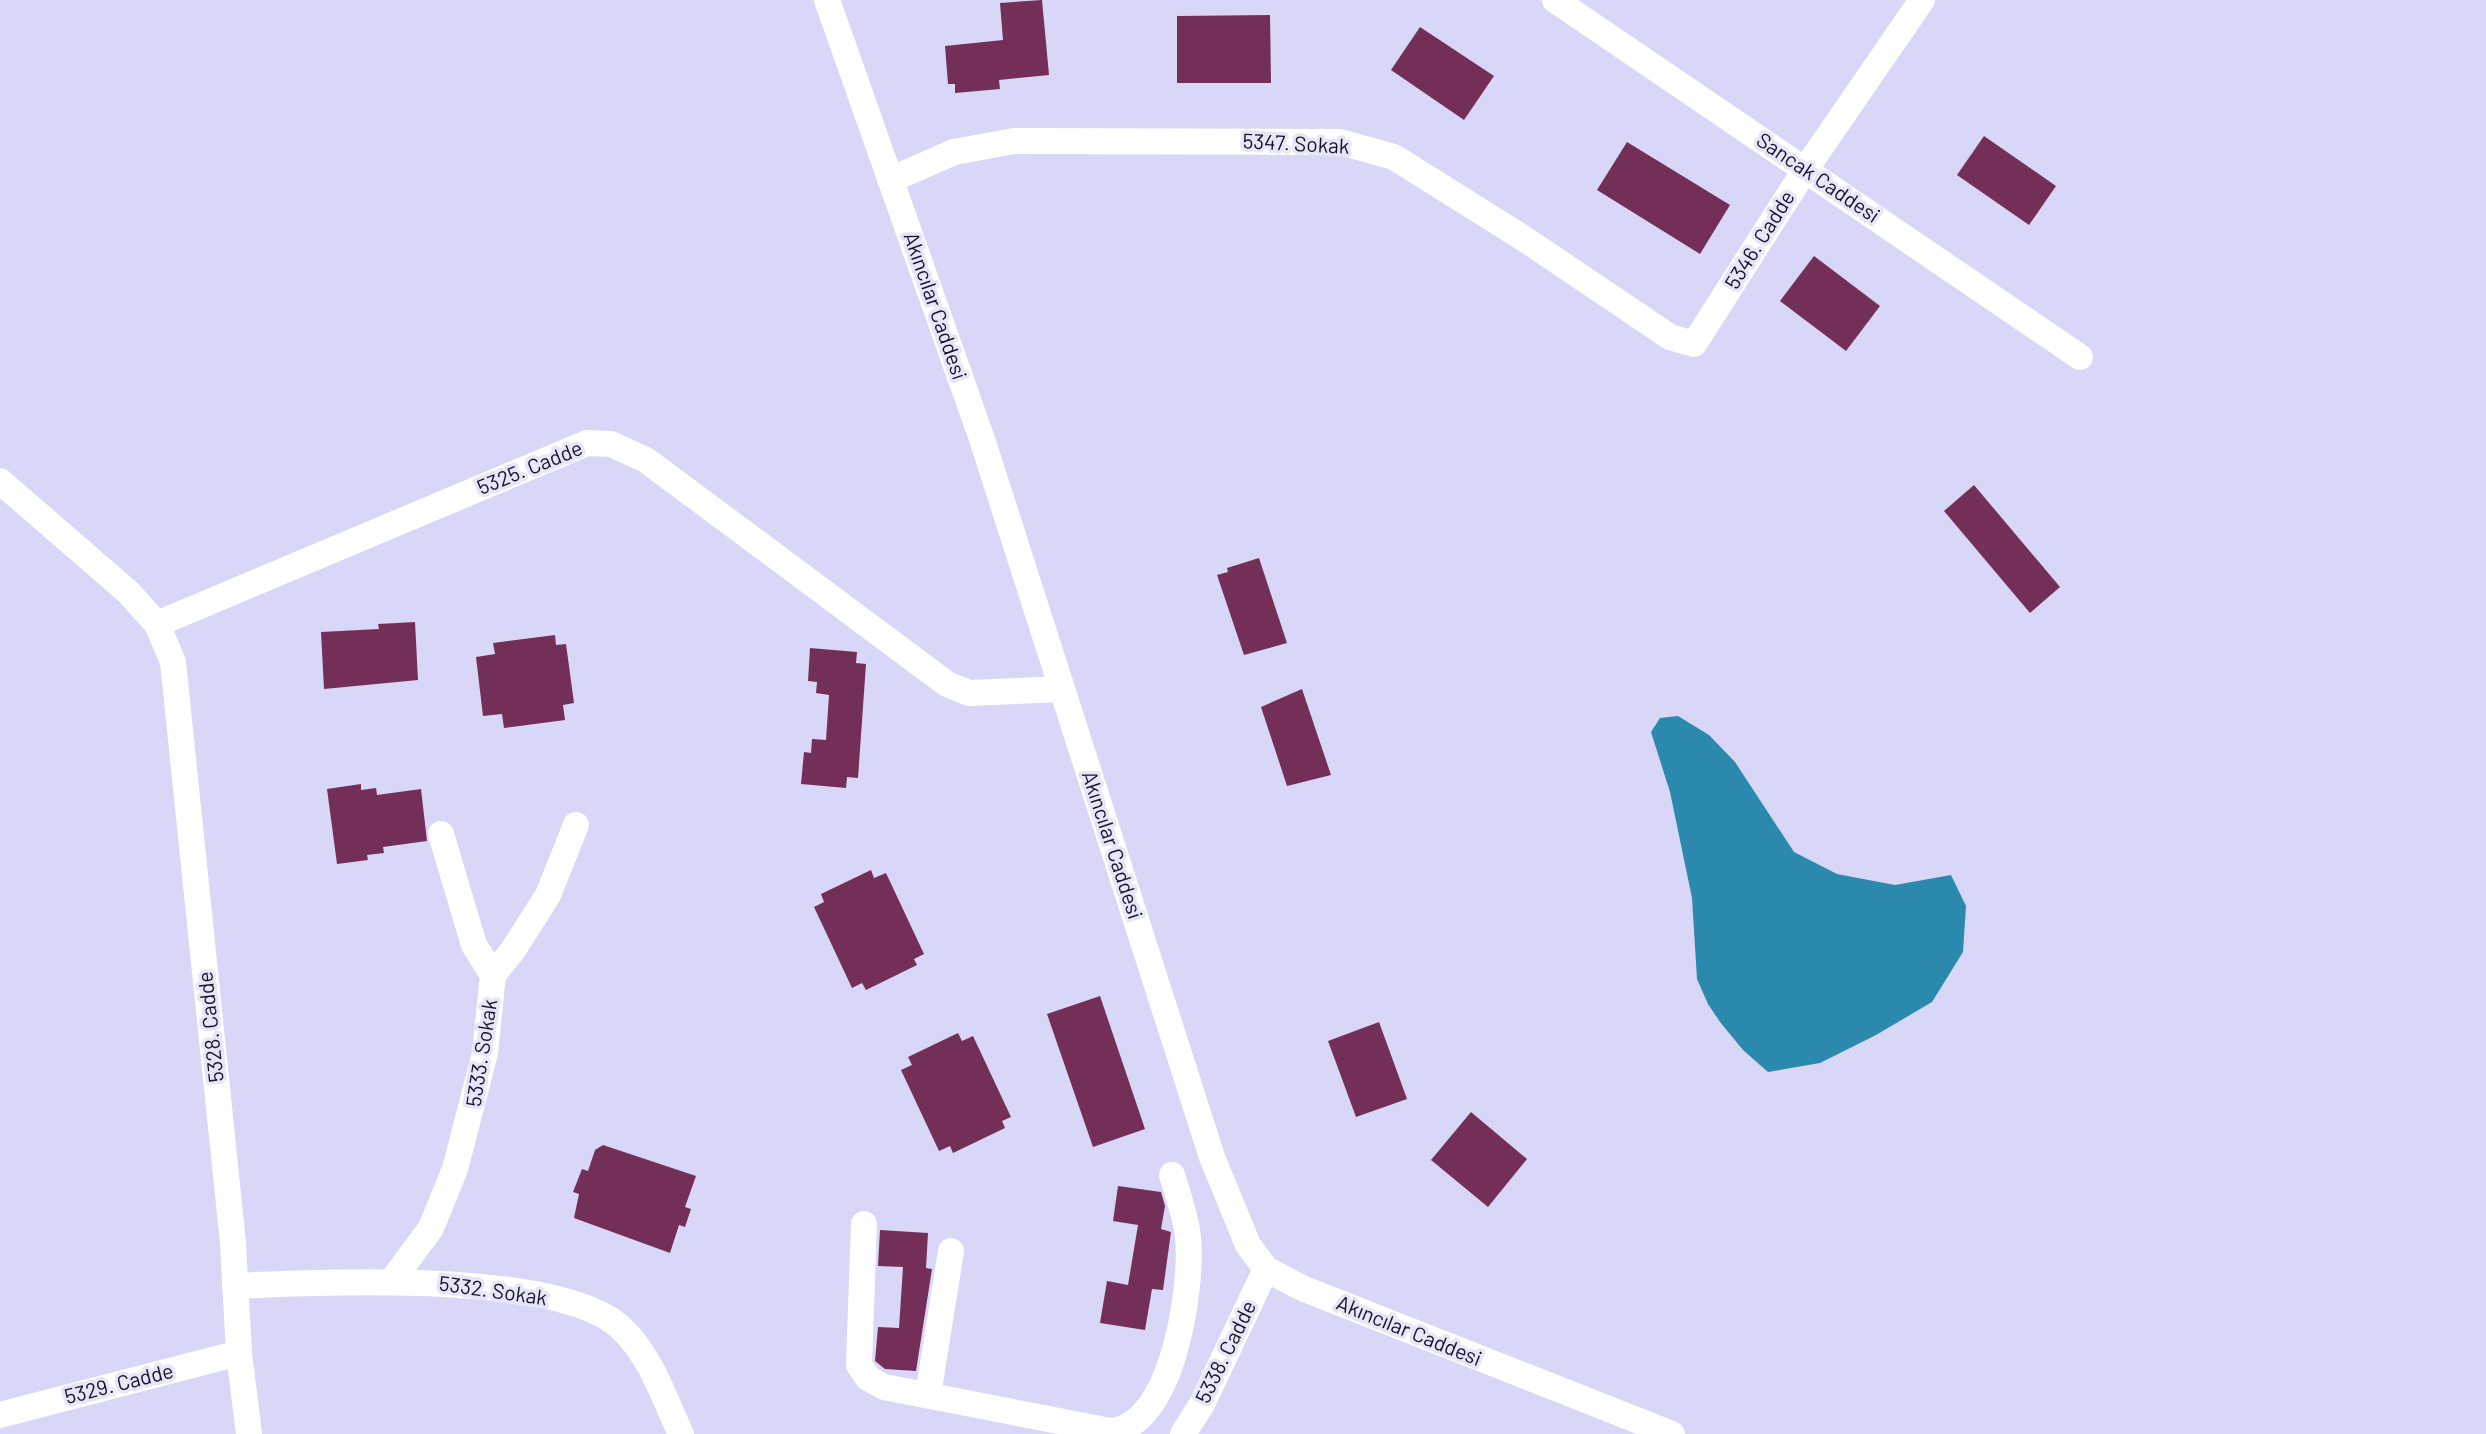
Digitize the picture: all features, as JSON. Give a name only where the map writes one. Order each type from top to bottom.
[{"type":"street","name":"Akıncılar Caddesi","points":[[827,0],[982,439],[1212,1157],[1248,1245],[1266,1269],[1369,1317],[1672,1434]]},
{"type":"street","name":"Sancak Caddesi","points":[[1555,0],[2080,357]]},
{"type":"street","name":"5346. Cadde","points":[[1695,344],[1805,170],[1922,0]]},
{"type":"street","name":"5347. Sokak","points":[[890,180],[954,152],[1014,141],[1340,142],[1394,157],[1523,238],[1670,337],[1695,344]]},
{"type":"street","name":"5325. Cadde","points":[[158,624],[587,443],[611,444],[646,460],[947,684],[969,693],[1062,689]]},
{"type":"street","points":[[0,481],[128,592],[158,624]]},
{"type":"street","name":"5328. Cadde","points":[[158,624],[173,662],[249,1434]]},
{"type":"street","name":"5333. Sokak","points":[[391,1282],[431,1228],[455,1169],[485,1053],[493,975],[513,950],[548,895],[576,825]]},
{"type":"street","points":[[441,834],[474,945],[493,975]]},
{"type":"street","points":[[864,1224],[859,1365],[868,1378],[884,1387],[1110,1430],[1122,1430],[1135,1423],[1154,1401],[1178,1339],[1184,1315],[1188,1237],[1172,1175]]},
{"type":"street","points":[[928,1395],[951,1251]]},
{"type":"street","name":"5338. Cadde","points":[[1184,1432],[1202,1405],[1266,1269]]},
{"type":"street","name":"5332. Sokak","points":[[235,1286],[343,1280],[435,1283],[540,1296],[591,1307],[620,1327],[644,1354],[681,1434]]},
{"type":"street","name":"5329. Cadde","points":[[0,1415],[239,1353]]},
{"type":"street","points":[[1146,1410],[1184,1432]]},
{"type":"water","points":[[1678,716],[1709,735],[1735,762],[1794,852],[1837,874],[1895,885],[1951,875],[1966,906],[1963,952],[1932,1002],[1876,1035],[1820,1063],[1768,1072],[1743,1050],[1708,1004],[1697,979],[1692,898],[1670,792],[1651,732],[1660,718]]},
{"type":"building","points":[[1042,0],[1049,75],[999,80],[1000,89],[955,93],[955,84],[948,84],[945,46],[1003,40],[1000,3]]},
{"type":"building","points":[[1270,15],[1271,83],[1177,83],[1177,16]]},
{"type":"building","points":[[1420,27],[1494,76],[1464,120],[1391,70]]},
{"type":"building","points":[[1984,136],[2056,186],[2029,225],[1957,175]]},
{"type":"building","points":[[1627,142],[1730,205],[1700,254],[1597,190]]},
{"type":"building","points":[[1814,256],[1880,306],[1846,351],[1780,301]]},
{"type":"building","points":[[1974,485],[2060,587],[2030,613],[1944,511]]},
{"type":"building","points":[[1259,558],[1287,643],[1244,655],[1217,575],[1228,572],[1227,568]]},
{"type":"building","points":[[415,622],[418,680],[324,689],[321,632],[379,629],[378,624]]},
{"type":"building","points":[[555,635],[556,645],[566,644],[574,703],[563,705],[565,720],[504,728],[502,714],[483,716],[476,657],[495,654],[493,643]]},
{"type":"building","points":[[810,648],[857,652],[856,663],[866,664],[858,778],[847,777],[846,788],[801,784],[804,752],[811,753],[812,739],[826,740],[829,695],[816,693],[817,682],[808,681]]},
{"type":"building","points":[[1302,689],[1331,775],[1287,786],[1261,707]]},
{"type":"building","points":[[361,784],[361,790],[376,788],[377,795],[421,789],[427,841],[383,847],[384,853],[367,855],[368,860],[337,864],[327,789]]},
{"type":"building","points":[[871,870],[874,878],[886,873],[924,954],[914,959],[917,965],[866,990],[862,983],[852,988],[814,907],[824,902],[821,894]]},
{"type":"building","points":[[1100,996],[1145,1129],[1093,1147],[1047,1014]]},
{"type":"building","points":[[1379,1022],[1407,1099],[1356,1117],[1328,1041]]},
{"type":"building","points":[[958,1033],[962,1041],[973,1036],[1011,1117],[1002,1121],[1005,1128],[953,1153],[950,1146],[939,1151],[901,1070],[912,1065],[908,1057]]},
{"type":"building","points":[[1471,1112],[1527,1159],[1488,1207],[1431,1160]]},
{"type":"building","points":[[603,1145],[696,1176],[685,1207],[691,1209],[685,1227],[679,1225],[670,1253],[574,1218],[579,1194],[573,1192],[582,1169],[588,1171],[595,1150]]},
{"type":"building","points":[[1118,1186],[1161,1192],[1165,1206],[1161,1229],[1171,1232],[1163,1290],[1152,1289],[1145,1330],[1100,1323],[1107,1281],[1128,1285],[1138,1225],[1113,1221]]},
{"type":"building","points":[[880,1230],[928,1233],[926,1268],[932,1269],[916,1371],[885,1369],[875,1361],[878,1327],[899,1328],[903,1267],[878,1266]]}]
